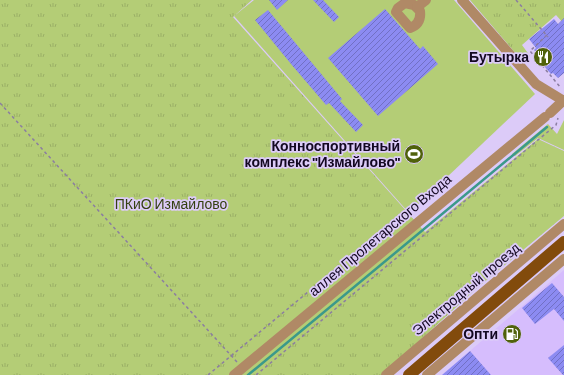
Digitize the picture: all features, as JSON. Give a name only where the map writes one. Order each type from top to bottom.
[{"type":"main road","points":[[409,375],[564,242]]},
{"type":"street","points":[[417,8],[426,0]]},
{"type":"street","points":[[462,0],[536,84],[564,100]]},
{"type":"street","name":"аллея Пролетарского Входа","points":[[234,375],[564,100]]},
{"type":"street","name":"Электродный проезд","points":[[386,375],[564,224]]},
{"type":"street","points":[[555,232],[552,238],[552,244],[555,249],[564,253]]},
{"type":"street","points":[[427,375],[564,259]]},
{"type":"street","points":[[434,333],[444,330],[449,331],[455,340],[453,352]]},
{"type":"path","points":[[516,0],[548,36],[530,51],[564,91]]},
{"type":"path","points":[[256,375],[392,260],[556,125],[564,100]]},
{"type":"path","points":[[0,103],[242,368]]},
{"type":"path","points":[[208,375],[390,224],[420,220]]},
{"type":"shaded area","points":[[564,270],[564,375],[442,375]]},
{"type":"green space","name":"ПКиО Измайлово","points":[[0,0],[252,0],[233,17],[425,232],[538,139],[564,151],[564,216],[476,289],[382,375],[0,375]]},
{"type":"green space","name":"Конноспортивный комплекс \"Измайлово\"","points":[[254,0],[454,0],[535,94],[409,213],[234,16]]},
{"type":"green space","points":[[470,0],[564,0],[564,24],[556,15],[522,45],[530,56],[523,62]]},
{"type":"green space","points":[[564,120],[564,150],[538,138],[515,156],[512,154],[548,124],[557,134]]},
{"type":"building","points":[[269,0],[288,0],[277,10]]},
{"type":"building","points":[[313,0],[323,0],[339,17],[334,22]]},
{"type":"building","points":[[385,9],[420,49],[423,46],[438,64],[378,116],[328,58]]},
{"type":"building","points":[[268,10],[342,99],[340,101],[363,125],[356,132],[329,103],[326,105],[255,20]]},
{"type":"building","points":[[564,18],[564,73],[558,78],[553,73],[551,74],[536,57],[538,55],[534,50],[536,48],[529,39],[554,19],[558,24]]},
{"type":"building","points":[[552,283],[564,297],[564,321],[554,309],[535,324],[522,308]]},
{"type":"building","points":[[564,345],[564,375],[563,375],[548,358]]},
{"type":"building","points":[[470,351],[491,375],[442,375]]},
{"type":"waterway","points":[[248,375],[547,127]]},
{"type":"place","name":"Бутырка","points":[[543,57]]},
{"type":"place","name":"Конноспортивный комплекс \"Измайлово\"","points":[[414,154]]},
{"type":"place","name":"Опти","points":[[512,334]]}]
